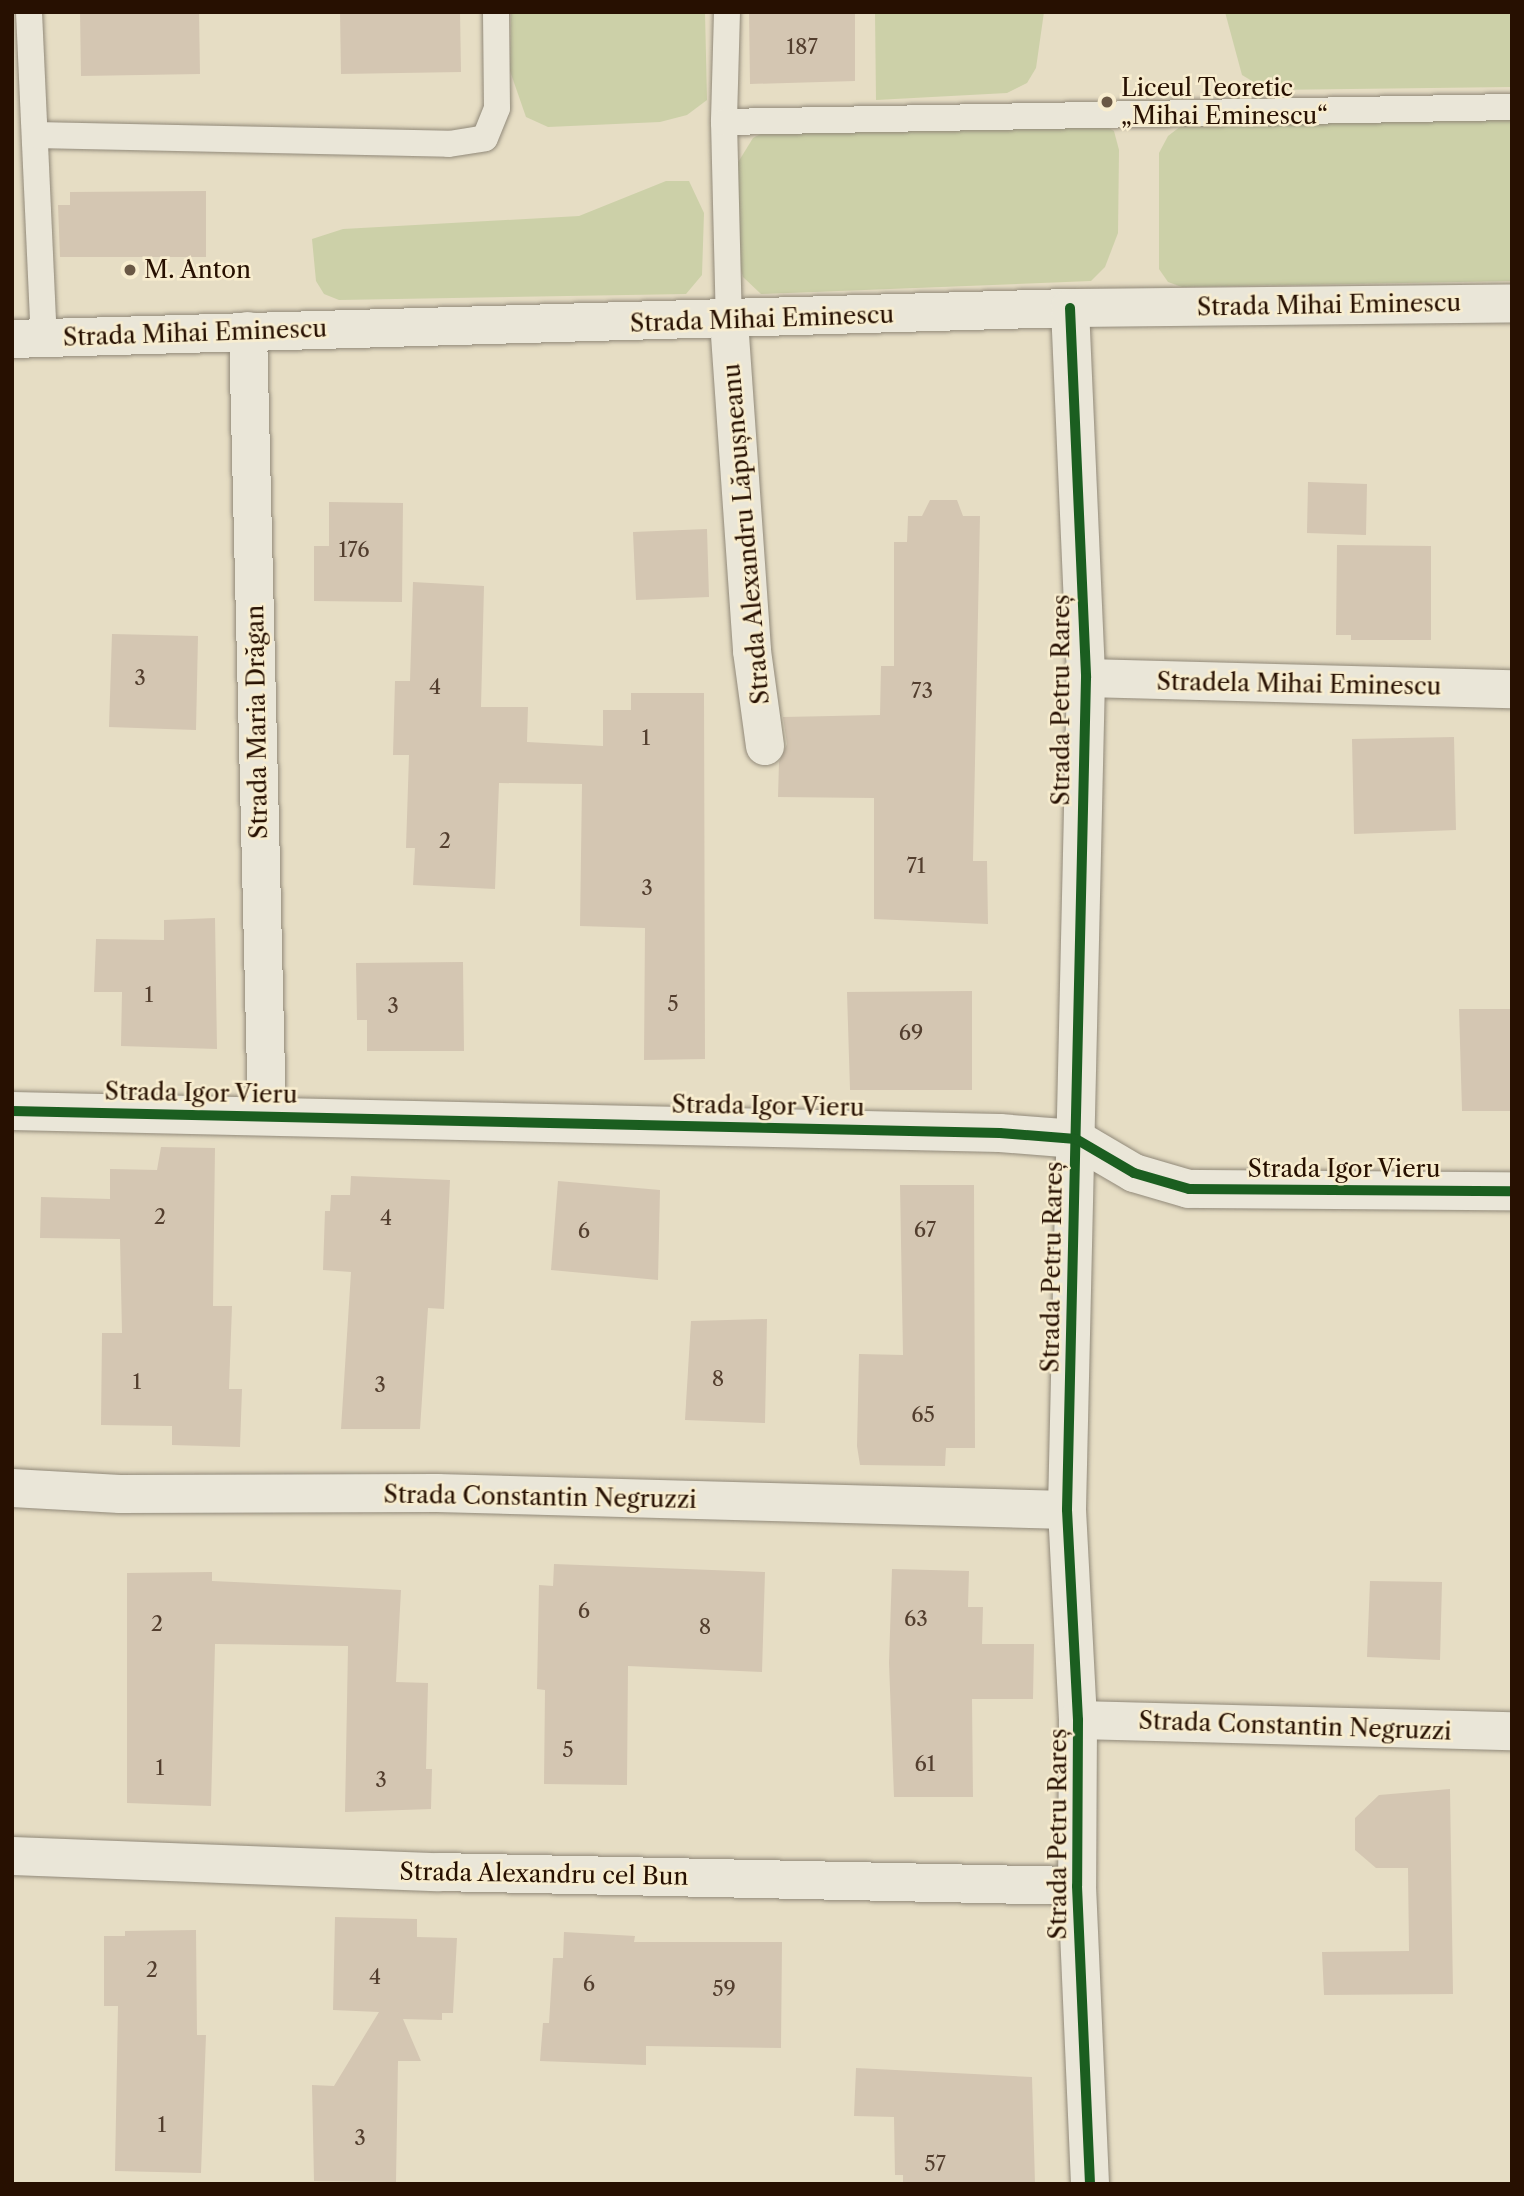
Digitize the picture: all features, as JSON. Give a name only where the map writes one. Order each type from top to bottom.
[{"type":"street","name":"Strada Mihai Eminescu","points":[[28,338],[729,321],[1070,308],[1512,303]]},
{"type":"street","name":"Strada Petru Rareș","points":[[1070,308],[1086,678],[1067,1510],[1078,1720],[1077,1886],[1090,2184]]},
{"type":"street","name":"Strada Alexandru Lăpușneanu","points":[[729,321],[752,651],[765,746]]},
{"type":"street","name":"Strada Maria Drăgan","points":[[248,331],[267,1114]]},
{"type":"street","name":"Stradela Mihai Eminescu","points":[[1086,678],[1512,689]]},
{"type":"street","name":"Strada Igor Vieru","points":[[12,1111],[267,1114],[1076,1139],[1134,1173],[1189,1189],[1512,1191]]},
{"type":"street","name":"Strada Constantin Negruzzi","points":[[12,1488],[120,1494],[437,1493],[1067,1510]]},
{"type":"street","name":"Strada Constantin Negruzzi","points":[[1078,1720],[1512,1731]]},
{"type":"street","name":"Strada Alexandru cel Bun","points":[[12,1856],[438,1872],[1077,1886]]},
{"type":"lane","points":[[28,338],[35,135],[29,12]]},
{"type":"lane","points":[[35,135],[450,144],[485,138],[497,108],[496,12]]},
{"type":"lane","points":[[727,12],[724,122],[729,321]]},
{"type":"lane","points":[[724,122],[1512,107]]},
{"type":"green space","points":[[511,12],[705,12],[707,100],[687,115],[660,122],[548,127],[526,117],[510,71]]},
{"type":"green space","points":[[875,12],[1044,12],[1036,68],[1027,83],[1007,93],[876,100]]},
{"type":"green space","points":[[1225,12],[1512,12],[1512,87],[1267,90],[1242,75]]},
{"type":"green space","points":[[1512,119],[1512,281],[1182,287],[1168,282],[1159,269],[1159,153],[1168,136],[1181,126]]},
{"type":"green space","points":[[1099,122],[1114,131],[1119,150],[1118,233],[1105,267],[1091,281],[761,294],[743,277],[739,263],[737,164],[753,138],[768,130]]},
{"type":"green space","points":[[666,181],[689,181],[704,213],[702,275],[686,294],[339,300],[324,294],[316,281],[312,239],[343,229],[579,216]]},
{"type":"building","points":[[80,12],[199,12],[200,74],[81,76]]},
{"type":"building","points":[[340,12],[460,12],[461,72],[341,74]]},
{"type":"building","points":[[749,12],[855,12],[855,81],[750,84]]},
{"type":"building","points":[[206,191],[206,257],[60,257],[58,205],[70,205],[70,192]]},
{"type":"building","points":[[1308,482],[1367,484],[1366,535],[1307,533]]},
{"type":"building","points":[[930,500],[957,500],[963,516],[980,516],[973,861],[987,861],[988,924],[874,919],[874,798],[778,797],[779,762],[787,744],[783,717],[880,715],[881,666],[894,666],[894,542],[907,542],[908,516],[922,516]]},
{"type":"building","points":[[329,502],[403,503],[402,602],[314,601],[314,546],[329,546]]},
{"type":"building","points":[[707,529],[709,597],[636,600],[633,532]]},
{"type":"building","points":[[1337,545],[1431,546],[1431,640],[1351,640],[1351,635],[1336,635]]},
{"type":"building","points":[[413,582],[484,586],[481,707],[528,707],[527,742],[603,746],[603,710],[631,710],[631,693],[704,693],[705,1059],[644,1060],[645,928],[580,926],[582,784],[499,783],[495,889],[413,885],[415,848],[406,848],[409,755],[393,755],[395,681],[410,681]]},
{"type":"building","points":[[112,634],[198,636],[196,730],[109,727]]},
{"type":"building","points":[[1454,737],[1456,830],[1354,834],[1352,739]]},
{"type":"building","points":[[215,918],[217,1049],[121,1046],[122,992],[94,992],[96,939],[164,940],[164,920]]},
{"type":"building","points":[[463,962],[464,1051],[367,1051],[367,1020],[357,1020],[356,963]]},
{"type":"building","points":[[972,991],[972,1090],[850,1090],[847,992]]},
{"type":"building","points":[[1459,1009],[1512,1009],[1512,1111],[1462,1111]]},
{"type":"building","points":[[161,1147],[215,1148],[213,1306],[232,1306],[229,1389],[242,1389],[240,1447],[172,1445],[172,1426],[101,1425],[102,1333],[122,1333],[120,1239],[40,1238],[41,1197],[110,1199],[110,1169],[157,1170]]},
{"type":"building","points":[[351,1176],[450,1180],[444,1309],[428,1308],[420,1429],[341,1429],[351,1272],[323,1270],[325,1211],[330,1211],[331,1195],[350,1195]]},
{"type":"building","points":[[558,1181],[660,1190],[658,1280],[551,1270]]},
{"type":"building","points":[[900,1185],[974,1185],[975,1448],[946,1448],[945,1466],[860,1465],[857,1446],[859,1354],[903,1355]]},
{"type":"building","points":[[767,1319],[765,1423],[685,1420],[691,1321]]},
{"type":"building","points":[[554,1564],[765,1572],[762,1672],[628,1666],[627,1785],[544,1784],[545,1690],[537,1689],[539,1585],[553,1586]]},
{"type":"building","points":[[892,1569],[969,1571],[968,1607],[983,1607],[982,1644],[1034,1644],[1033,1699],[972,1699],[973,1797],[894,1797],[889,1663]]},
{"type":"building","points":[[212,1572],[212,1581],[401,1590],[396,1682],[428,1683],[426,1769],[432,1769],[431,1809],[345,1812],[348,1646],[215,1644],[211,1806],[127,1803],[127,1573]]},
{"type":"building","points":[[1370,1581],[1442,1582],[1440,1660],[1367,1657]]},
{"type":"building","points":[[1450,1789],[1453,1994],[1324,1995],[1322,1952],[1409,1951],[1408,1868],[1376,1868],[1355,1850],[1355,1818],[1379,1795]]},
{"type":"building","points":[[335,1917],[417,1919],[417,1937],[457,1938],[453,2013],[442,2013],[442,2020],[403,2019],[421,2061],[398,2061],[396,2182],[314,2181],[312,2085],[334,2086],[379,2012],[333,2010]]},
{"type":"building","points":[[196,1930],[197,2035],[206,2035],[201,2173],[115,2171],[118,2006],[104,2006],[104,1936],[125,1936],[125,1931]]},
{"type":"building","points":[[564,1932],[635,1936],[634,1942],[782,1942],[781,2048],[646,2046],[646,2065],[540,2061],[543,2023],[549,2023],[553,1958],[563,1958]]},
{"type":"building","points":[[856,2068],[1032,2077],[1035,2184],[903,2184],[903,2175],[895,2175],[894,2117],[854,2116]]},
{"type":"cycle path","points":[[1070,308],[1086,678],[1067,1510],[1078,1720],[1077,1886],[1090,2184]]},
{"type":"cycle path","points":[[12,1111],[1000,1133],[1076,1139],[1134,1173],[1189,1189],[1512,1191]]},
{"type":"place","name":"Liceul Teoretic „Mihai Eminescu“","points":[[1107,102]]},
{"type":"place","name":"M. Anton","points":[[130,270]]}]
